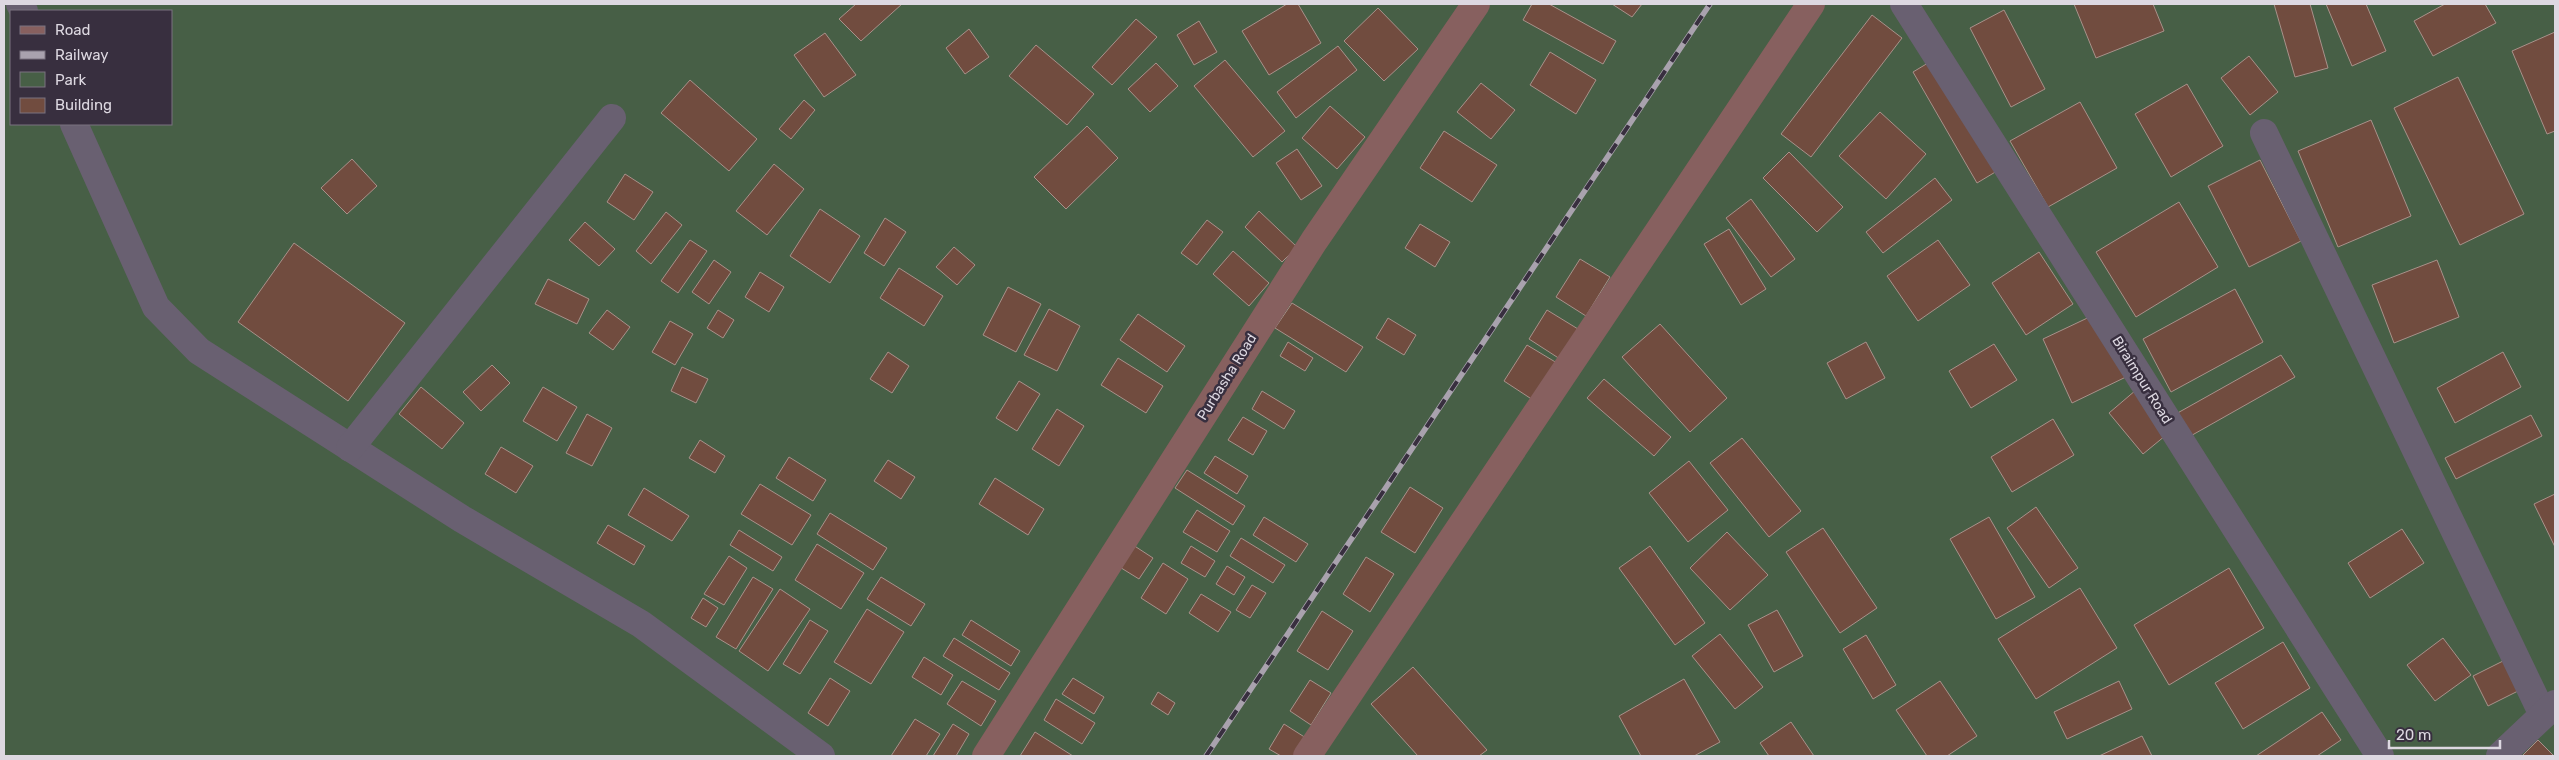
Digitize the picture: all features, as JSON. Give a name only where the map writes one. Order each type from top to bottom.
[{"type":"street","name":"Purbasha Road","points":[[986,756],[1314,241],[1476,4]]},
{"type":"street","points":[[1307,756],[1811,4]]},
{"type":"street","name":"Biraimpur Road","points":[[1904,4],[2380,756]]},
{"type":"street","points":[[350,448],[612,118]]},
{"type":"street","points":[[74,125],[156,307],[199,351],[462,519],[641,624],[821,756]]},
{"type":"street","points":[[2264,133],[2549,710],[2500,756]]},
{"type":"green space","points":[[4,4],[2555,4],[2555,756],[4,756]]},
{"type":"building","points":[[856,4],[902,4],[861,41],[839,19]]},
{"type":"building","points":[[1287,4],[1298,4],[1321,43],[1269,75],[1242,31]]},
{"type":"building","points":[[1532,4],[1549,4],[1616,41],[1603,64],[1523,20]]},
{"type":"building","points":[[1612,4],[1642,4],[1632,17]]},
{"type":"building","points":[[2074,4],[2153,4],[2164,31],[2096,58]]},
{"type":"building","points":[[2274,4],[2310,4],[2328,68],[2295,77]]},
{"type":"building","points":[[2326,4],[2366,4],[2386,51],[2352,66]]},
{"type":"building","points":[[2445,4],[2485,4],[2496,23],[2433,56],[2414,21]]},
{"type":"building","points":[[1378,8],[1418,49],[1384,81],[1344,41]]},
{"type":"building","points":[[2004,10],[2045,89],[2011,107],[1970,28]]},
{"type":"building","points":[[1872,15],[1902,38],[1811,157],[1781,134]]},
{"type":"building","points":[[1136,19],[1157,37],[1112,85],[1092,67]]},
{"type":"building","points":[[1199,21],[1217,52],[1194,65],[1177,35]]},
{"type":"building","points":[[969,29],[989,57],[965,74],[946,48]]},
{"type":"building","points":[[2555,32],[2555,131],[2547,134],[2512,51]]},
{"type":"building","points":[[825,33],[856,75],[824,97],[794,55]]},
{"type":"building","points":[[1036,45],[1094,94],[1067,125],[1009,76]]},
{"type":"building","points":[[1338,46],[1357,70],[1296,118],[1277,92]]},
{"type":"building","points":[[1550,52],[1596,80],[1576,114],[1530,85]]},
{"type":"building","points":[[2249,56],[2278,92],[2250,115],[2221,78]]},
{"type":"building","points":[[1225,60],[1285,131],[1253,157],[1194,86]]},
{"type":"building","points":[[1933,60],[1997,171],[1977,183],[1913,72]]},
{"type":"building","points":[[1156,63],[1178,86],[1150,112],[1128,89]]},
{"type":"building","points":[[2458,77],[2524,214],[2460,245],[2394,108]]},
{"type":"building","points":[[690,80],[757,139],[729,171],[661,113]]},
{"type":"building","points":[[1481,83],[1515,110],[1491,139],[1457,112]]},
{"type":"building","points":[[2187,84],[2223,146],[2171,177],[2135,114]]},
{"type":"building","points":[[804,100],[815,110],[791,139],[779,129]]},
{"type":"building","points":[[2080,102],[2117,168],[2048,207],[2010,141]]},
{"type":"building","points":[[1330,106],[1365,137],[1337,169],[1302,138]]},
{"type":"building","points":[[1880,112],[1926,154],[1886,199],[1839,156]]},
{"type":"building","points":[[2371,120],[2411,216],[2338,247],[2298,151]]},
{"type":"building","points":[[1087,126],[1118,158],[1066,209],[1034,177]]},
{"type":"building","points":[[1444,131],[1497,165],[1472,202],[1420,168]]},
{"type":"building","points":[[1297,149],[1322,186],[1301,200],[1276,163]]},
{"type":"building","points":[[1789,152],[1843,207],[1817,232],[1763,178]]},
{"type":"building","points":[[352,159],[377,186],[347,214],[321,188]]},
{"type":"building","points":[[2260,160],[2301,241],[2249,267],[2208,186]]},
{"type":"building","points":[[774,164],[804,189],[767,235],[736,211]]},
{"type":"building","points":[[625,174],[653,192],[634,220],[607,202]]},
{"type":"building","points":[[1935,178],[1952,200],[1883,253],[1866,232]]},
{"type":"building","points":[[1751,199],[1795,259],[1771,277],[1726,218]]},
{"type":"building","points":[[2179,202],[2218,267],[2136,317],[2096,252]]},
{"type":"building","points":[[820,209],[860,236],[830,283],[790,256]]},
{"type":"building","points":[[1259,211],[1297,247],[1282,262],[1245,227]]},
{"type":"building","points":[[666,212],[682,225],[651,264],[636,251]]},
{"type":"building","points":[[885,218],[906,232],[884,266],[864,253]]},
{"type":"building","points":[[1207,220],[1223,232],[1197,265],[1181,253]]},
{"type":"building","points":[[585,222],[615,249],[599,266],[569,240]]},
{"type":"building","points":[[1420,224],[1450,242],[1435,267],[1405,248]]},
{"type":"building","points":[[1729,229],[1766,289],[1741,305],[1704,244]]},
{"type":"building","points":[[690,240],[707,251],[678,293],[661,281]]},
{"type":"building","points":[[1938,240],[1970,285],[1918,321],[1887,276]]},
{"type":"building","points":[[294,243],[405,323],[348,401],[238,322]]},
{"type":"building","points":[[954,247],[975,265],[957,285],[936,267]]},
{"type":"building","points":[[1233,251],[1269,283],[1249,306],[1213,274]]},
{"type":"building","points":[[2039,252],[2073,304],[2026,335],[1992,283]]},
{"type":"building","points":[[1580,259],[1610,277],[1586,316],[1556,297]]},
{"type":"building","points":[[714,260],[731,272],[709,304],[692,292]]},
{"type":"building","points":[[2437,260],[2459,317],[2394,343],[2372,285]]},
{"type":"building","points":[[899,268],[943,296],[924,326],[880,298]]},
{"type":"building","points":[[760,272],[784,287],[769,312],[745,297]]},
{"type":"building","points":[[548,279],[589,299],[577,324],[535,304]]},
{"type":"building","points":[[1008,287],[1041,304],[1016,352],[983,335]]},
{"type":"building","points":[[2235,289],[2263,342],[2171,392],[2143,339]]},
{"type":"building","points":[[1292,303],[1363,347],[1346,372],[1275,328]]},
{"type":"building","points":[[1049,309],[1080,326],[1057,371],[1024,355]]},
{"type":"building","points":[[607,310],[630,327],[613,350],[589,333]]},
{"type":"building","points":[[718,310],[734,320],[723,338],[707,328]]},
{"type":"building","points":[[1547,310],[1578,329],[1560,359],[1529,339]]},
{"type":"building","points":[[2098,313],[2128,376],[2072,403],[2043,339]]},
{"type":"building","points":[[1138,314],[1185,346],[1167,372],[1120,340]]},
{"type":"building","points":[[1388,318],[1416,335],[1404,355],[1376,338]]},
{"type":"building","points":[[670,321],[693,334],[675,365],[652,352]]},
{"type":"building","points":[[1660,324],[1727,398],[1690,432],[1622,357]]},
{"type":"building","points":[[1288,342],[1313,358],[1305,371],[1280,356]]},
{"type":"building","points":[[1866,342],[1885,378],[1846,399],[1827,363]]},
{"type":"building","points":[[1994,344],[2017,380],[1971,408],[1949,371]]},
{"type":"building","points":[[1527,345],[1557,363],[1533,400],[1504,381]]},
{"type":"building","points":[[888,352],[909,366],[892,393],[870,379]]},
{"type":"building","points":[[2503,352],[2521,387],[2455,423],[2437,388]]},
{"type":"building","points":[[2281,355],[2295,377],[2187,438],[2174,415]]},
{"type":"building","points":[[1118,358],[1163,386],[1146,413],[1101,385]]},
{"type":"building","points":[[492,365],[510,383],[481,411],[463,392]]},
{"type":"building","points":[[682,367],[708,379],[696,403],[671,391]]},
{"type":"building","points":[[1604,379],[1671,437],[1654,456],[1587,398]]},
{"type":"building","points":[[1019,381],[1040,394],[1017,431],[996,418]]},
{"type":"building","points":[[421,387],[464,423],[442,449],[399,414]]},
{"type":"building","points":[[543,387],[577,407],[557,441],[523,421]]},
{"type":"building","points":[[2136,390],[2171,431],[2143,454],[2109,413]]},
{"type":"building","points":[[1262,391],[1295,411],[1284,429],[1252,409]]},
{"type":"building","points":[[1057,409],[1084,426],[1059,466],[1032,449]]},
{"type":"building","points":[[587,414],[612,428],[592,466],[566,453]]},
{"type":"building","points":[[2531,415],[2542,436],[2456,479],[2445,458]]},
{"type":"building","points":[[1243,417],[1267,431],[1253,455],[1228,440]]},
{"type":"building","points":[[2053,419],[2074,455],[2012,492],[1991,457]]},
{"type":"building","points":[[1742,438],[1801,511],[1769,537],[1710,463]]},
{"type":"building","points":[[700,440],[725,456],[715,473],[689,458]]},
{"type":"building","points":[[501,447],[533,466],[516,493],[485,474]]},
{"type":"building","points":[[1215,456],[1248,476],[1237,494],[1204,473]]},
{"type":"building","points":[[789,457],[826,480],[813,501],[776,478]]},
{"type":"building","points":[[888,460],[915,477],[901,499],[874,481]]},
{"type":"building","points":[[1689,461],[1728,510],[1688,542],[1649,493]]},
{"type":"building","points":[[1187,470],[1245,506],[1233,525],[1175,488]]},
{"type":"building","points":[[995,478],[1044,509],[1028,535],[979,504]]},
{"type":"building","points":[[760,484],[811,515],[792,545],[741,514]]},
{"type":"building","points":[[1410,487],[1443,508],[1415,553],[1381,532]]},
{"type":"building","points":[[644,488],[689,516],[672,541],[628,515]]},
{"type":"building","points":[[2555,494],[2555,547],[2534,504]]},
{"type":"building","points":[[2036,507],[2078,568],[2049,588],[2007,528]]},
{"type":"building","points":[[1197,510],[1230,531],[1217,552],[1183,532]]},
{"type":"building","points":[[830,513],[887,548],[873,570],[817,534]]},
{"type":"building","points":[[1264,517],[1308,544],[1296,562],[1253,535]]},
{"type":"building","points":[[1989,517],[2035,597],[1996,619],[1950,539]]},
{"type":"building","points":[[608,525],[645,546],[634,565],[597,543]]},
{"type":"building","points":[[1823,528],[1877,608],[1840,633],[1786,552]]},
{"type":"building","points":[[2402,529],[2424,563],[2370,598],[2348,563]]},
{"type":"building","points":[[739,530],[782,557],[773,571],[730,545]]},
{"type":"building","points":[[1727,532],[1768,575],[1730,610],[1690,568]]},
{"type":"building","points":[[1241,538],[1285,565],[1273,583],[1230,556]]},
{"type":"building","points":[[817,544],[864,573],[841,609],[795,580]]},
{"type":"building","points":[[1133,545],[1153,558],[1139,579],[1118,566]]},
{"type":"building","points":[[1191,546],[1215,561],[1205,577],[1181,563]]},
{"type":"building","points":[[1650,546],[1705,623],[1675,645],[1619,568]]},
{"type":"building","points":[[729,556],[747,568],[724,605],[704,594]]},
{"type":"building","points":[[1366,557],[1394,574],[1370,612],[1343,594]]},
{"type":"building","points":[[1163,563],[1188,579],[1166,614],[1141,598]]},
{"type":"building","points":[[1227,566],[1245,577],[1234,595],[1216,584]]},
{"type":"building","points":[[2229,568],[2264,628],[2169,685],[2134,625]]},
{"type":"building","points":[[753,577],[773,589],[736,649],[716,637]]},
{"type":"building","points":[[881,577],[925,604],[911,626],[867,599]]},
{"type":"building","points":[[1252,585],[1266,593],[1250,618],[1236,610]]},
{"type":"building","points":[[2080,588],[2117,648],[2036,699],[1998,639]]},
{"type":"building","points":[[780,589],[810,609],[768,671],[739,651]]},
{"type":"building","points":[[1201,594],[1231,612],[1218,632],[1189,613]]},
{"type":"building","points":[[703,598],[718,608],[706,627],[691,618]]},
{"type":"building","points":[[867,609],[904,632],[871,684],[834,662]]},
{"type":"building","points":[[1777,610],[1803,656],[1774,672],[1748,625]]},
{"type":"building","points":[[1322,611],[1353,631],[1328,670],[1297,651]]},
{"type":"building","points":[[810,620],[828,631],[800,674],[783,664]]},
{"type":"building","points":[[971,620],[1020,651],[1011,666],[962,635]]},
{"type":"building","points":[[1720,634],[1763,687],[1735,709],[1692,656]]},
{"type":"building","points":[[1866,635],[1896,685],[1873,699],[1843,649]]},
{"type":"building","points":[[954,638],[1010,673],[999,690],[943,656]]},
{"type":"building","points":[[2443,638],[2471,675],[2435,701],[2407,665]]},
{"type":"building","points":[[2283,642],[2310,688],[2243,729],[2215,683]]},
{"type":"building","points":[[924,657],[953,675],[941,695],[912,677]]},
{"type":"building","points":[[2511,657],[2526,687],[2488,706],[2473,676]]},
{"type":"building","points":[[1413,667],[1487,750],[1479,756],[1418,756],[1371,704]]},
{"type":"building","points":[[830,678],[850,691],[828,726],[808,713]]},
{"type":"building","points":[[1073,678],[1104,697],[1094,714],[1062,694]]},
{"type":"building","points":[[1684,679],[1720,742],[1694,756],[1641,756],[1619,716]]},
{"type":"building","points":[[1310,680],[1331,693],[1311,725],[1290,711]]},
{"type":"building","points":[[962,681],[996,701],[981,726],[947,704]]},
{"type":"building","points":[[1940,681],[1977,736],[1947,756],[1927,756],[1896,710]]},
{"type":"building","points":[[2119,681],[2132,709],[2067,739],[2054,712]]},
{"type":"building","points":[[1158,692],[1175,703],[1168,715],[1151,704]]},
{"type":"building","points":[[1056,699],[1095,723],[1082,744],[1044,720]]},
{"type":"building","points":[[2322,712],[2341,740],[2317,756],[2256,756]]},
{"type":"building","points":[[915,719],[940,734],[926,756],[891,756]]},
{"type":"building","points":[[1791,722],[1814,756],[1769,756],[1760,743]]},
{"type":"building","points":[[953,724],[969,734],[956,756],[933,756]]},
{"type":"building","points":[[1284,724],[1306,738],[1295,756],[1281,756],[1269,749]]},
{"type":"building","points":[[1035,732],[1073,756],[1020,756]]},
{"type":"building","points":[[2142,736],[2152,756],[2099,756]]},
{"type":"building","points":[[2538,740],[2554,756],[2522,756]]},
{"type":"railway","points":[[1206,756],[1710,4]]}]
